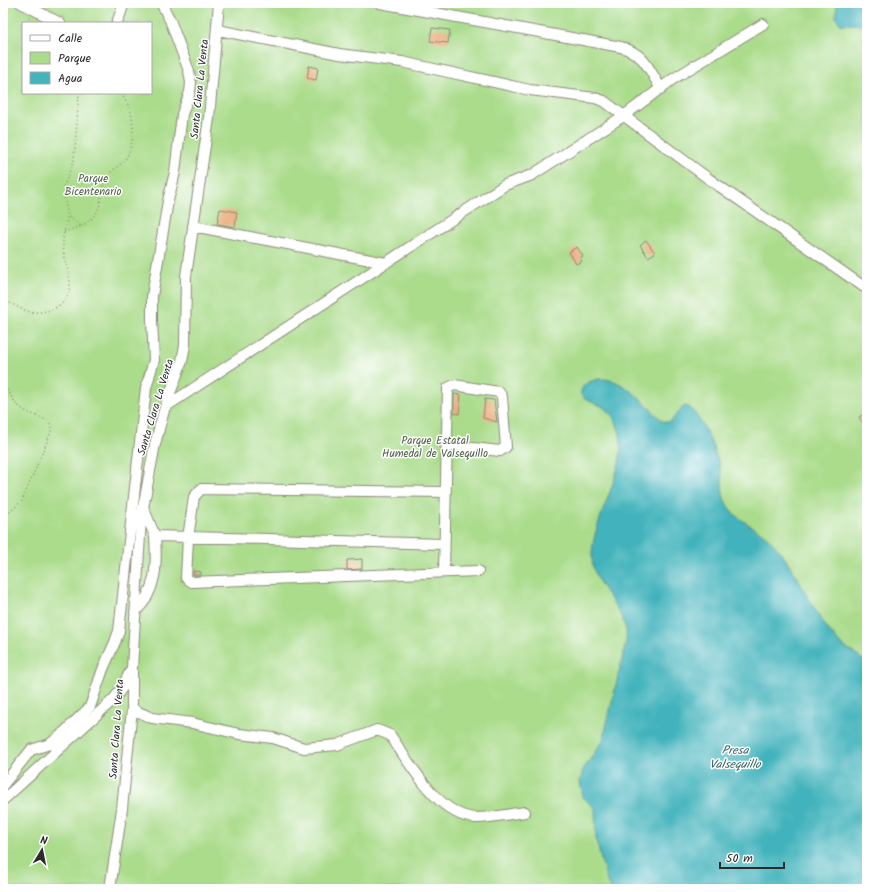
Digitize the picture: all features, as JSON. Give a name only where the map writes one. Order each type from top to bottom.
[{"type":"street","points":[[21,3],[58,22]]},
{"type":"street","points":[[117,22],[124,3]]},
{"type":"street","points":[[3,785],[31,750],[50,744],[90,707],[119,631],[146,388],[154,360],[152,296],[168,200],[175,172],[182,114],[190,92],[191,83],[189,71],[170,20],[161,3]]},
{"type":"street","name":"Santa Clara La Venta","points":[[110,889],[122,809],[132,709],[132,668],[135,612],[143,507],[149,467],[165,407],[182,361],[185,345],[186,276],[209,118],[218,30],[219,3]]},
{"type":"street","points":[[380,3],[621,47],[633,51],[642,58],[661,89]]},
{"type":"street","points":[[165,407],[504,185],[532,175],[625,115],[673,79],[763,24]]},
{"type":"street","points":[[218,30],[339,54],[402,62],[530,90],[595,98],[612,106],[625,115],[674,154],[867,289]]},
{"type":"street","points":[[193,226],[386,263]]},
{"type":"street","points":[[444,572],[446,445],[448,388],[454,385],[499,392],[502,397],[506,447],[500,451],[446,445]]},
{"type":"street","points":[[445,492],[201,489],[194,497],[188,538],[186,578],[192,582],[478,570]]},
{"type":"street","points":[[135,612],[144,604],[150,592],[157,562],[155,536],[143,507]]},
{"type":"street","points":[[155,536],[444,544]]},
{"type":"street","points":[[3,800],[114,699],[122,688],[132,668]]},
{"type":"street","points":[[132,709],[152,718],[192,723],[239,734],[272,738],[304,748],[337,745],[369,732],[383,732],[390,735],[436,799],[446,808],[461,815],[474,818],[524,812]]},
{"type":"path","points":[[3,299],[30,312],[48,311],[62,304],[67,298],[70,286],[62,245],[68,216],[64,186],[74,160],[78,94]]},
{"type":"path","points":[[64,232],[81,226],[91,220],[98,212],[107,177],[123,162],[132,141],[132,121],[130,109],[122,94]]},
{"type":"path","points":[[68,216],[81,226]]},
{"type":"path","points":[[3,383],[16,404],[27,412],[47,420],[51,425],[51,432],[22,501],[3,518]]},
{"type":"green space","name":"Parque Estatal Humedal de Valsequillo","points":[[3,3],[867,3],[867,889],[3,889]]},
{"type":"water","points":[[837,3],[867,3],[867,25],[840,24],[836,17]]},
{"type":"water","name":"Presa Valsequillo","points":[[599,379],[618,383],[626,388],[664,422],[670,422],[685,406],[697,415],[708,434],[719,464],[722,474],[723,495],[727,506],[732,512],[760,531],[772,542],[790,565],[827,628],[839,642],[867,663],[867,889],[610,889],[596,840],[595,809],[583,797],[580,782],[583,770],[603,740],[626,642],[626,631],[622,618],[601,585],[593,568],[592,559],[594,541],[599,522],[619,462],[621,443],[617,426],[607,410],[587,400],[581,395],[582,388],[586,384]]},
{"type":"building","points":[[432,28],[450,30],[448,43],[430,41]]},
{"type":"building","points":[[309,66],[318,68],[316,80],[307,78]]},
{"type":"building","points":[[220,209],[237,212],[235,227],[217,224]]},
{"type":"building","points":[[646,240],[655,253],[648,257],[640,245]]},
{"type":"building","points":[[577,247],[583,256],[580,258],[582,261],[576,264],[569,252]]},
{"type":"building","points":[[454,394],[461,395],[459,414],[454,413]]},
{"type":"building","points":[[485,399],[494,400],[497,422],[483,418]]},
{"type":"building","points":[[867,412],[867,430],[859,417]]},
{"type":"building","points":[[362,559],[362,569],[347,570],[347,560]]},
{"type":"building","points":[[193,571],[201,572],[201,575],[194,575]]},
{"type":"park label","name":"Parque Bicentenario","points":[[93,184]]}]
